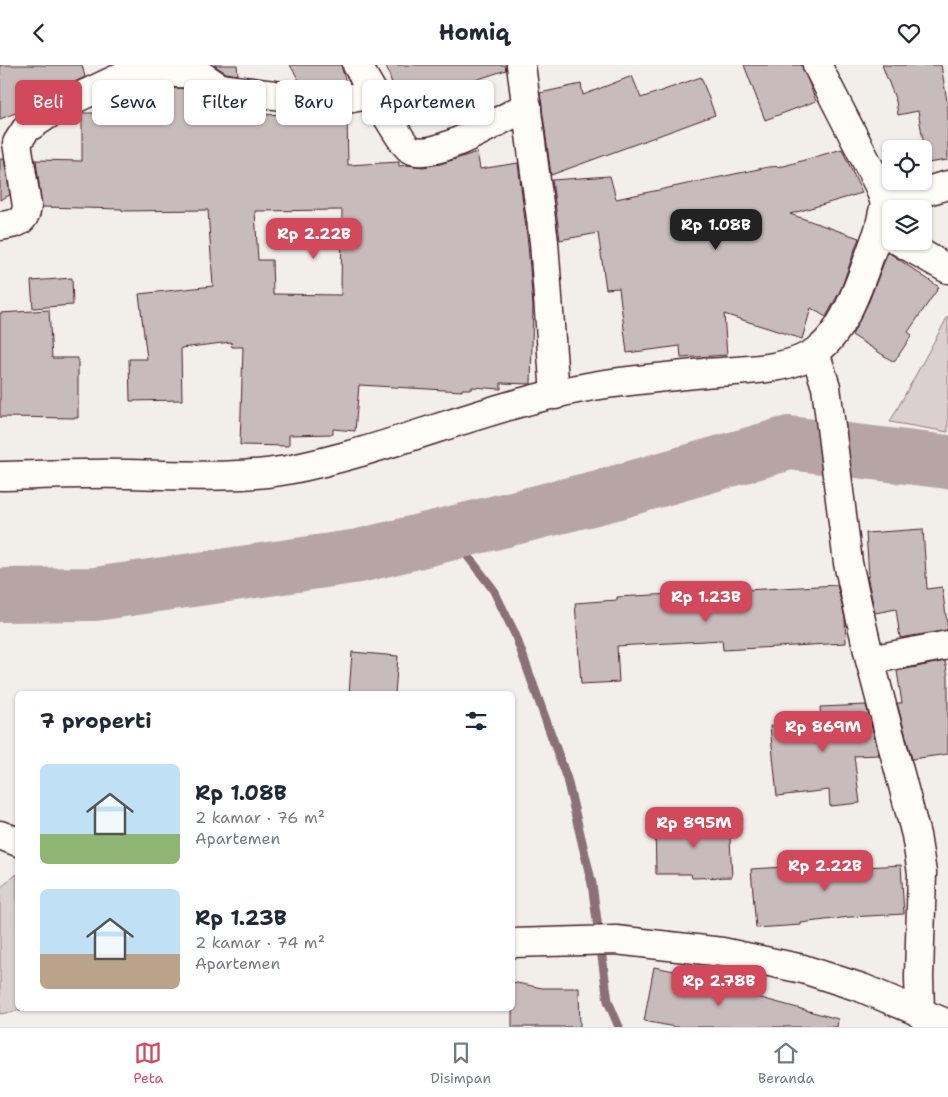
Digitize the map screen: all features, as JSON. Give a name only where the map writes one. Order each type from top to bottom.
[{"type":"street","points":[[356,65],[365,80]]},
{"type":"street","points":[[521,65],[544,242],[555,395]]},
{"type":"street","points":[[817,65],[864,154],[884,200]]},
{"type":"street","points":[[0,226],[19,223],[26,215],[27,206],[17,143],[26,129],[64,104],[134,71],[199,74],[220,88],[323,101],[362,96]]},
{"type":"street","points":[[494,123],[527,106]]},
{"type":"street","points":[[394,125],[409,148],[423,153],[444,148],[489,125]]},
{"type":"street","points":[[896,200],[948,185]]},
{"type":"street","points":[[0,476],[124,474],[203,476],[286,470],[363,450],[516,404],[555,395],[593,387],[706,373],[748,371],[786,363],[815,352],[830,340],[882,250]]},
{"type":"street","points":[[915,250],[948,269]]},
{"type":"street","points":[[815,352],[826,387],[848,563],[870,660],[916,835],[922,873],[918,976],[920,1014]]},
{"type":"street","points":[[870,660],[948,645]]},
{"type":"street","points":[[0,835],[15,841]]},
{"type":"street","points":[[515,943],[616,940],[722,952],[802,969],[862,989],[948,1024]]},
{"type":"shaded area","points":[[948,316],[948,432],[890,422]]},
{"type":"shaded area","points":[[15,876],[16,1011],[0,1014],[0,888]]},
{"type":"building","points":[[0,65],[82,65],[85,77],[79,80],[15,80],[15,113],[0,119]]},
{"type":"building","points":[[214,65],[237,65],[238,75],[226,73]]},
{"type":"building","points":[[290,65],[341,65],[345,80],[299,80]]},
{"type":"building","points":[[386,65],[505,65],[506,70],[475,80],[391,80]]},
{"type":"building","points":[[744,65],[802,65],[816,101],[765,120]]},
{"type":"building","points":[[882,65],[941,65],[948,107],[948,160],[932,162],[932,140],[923,140],[918,111],[898,115],[896,101]]},
{"type":"building","points":[[632,76],[641,98],[701,77],[715,115],[551,175],[540,93],[581,84],[583,95]]},
{"type":"building","points":[[174,88],[184,89],[184,125],[266,125],[266,115],[276,114],[276,125],[347,125],[348,165],[399,162],[399,166],[423,167],[440,164],[477,152],[480,169],[518,163],[533,306],[531,384],[501,383],[501,389],[472,387],[472,389],[462,389],[462,391],[359,385],[355,431],[333,429],[333,434],[289,435],[289,446],[240,445],[243,347],[232,347],[231,342],[181,348],[182,400],[130,401],[129,359],[147,359],[139,294],[213,286],[208,210],[122,211],[122,209],[42,207],[36,160],[82,161],[82,113],[92,113],[92,125],[174,125]],"holes":[[[342,210],[341,295],[273,294],[272,260],[258,260],[255,211]]]},
{"type":"building","points":[[842,149],[862,193],[790,214],[859,238],[841,289],[826,317],[811,308],[802,339],[724,314],[727,355],[681,358],[680,346],[627,353],[619,288],[606,289],[598,233],[560,240],[552,180],[610,176],[616,199],[768,167],[784,166]]},
{"type":"building","points":[[0,159],[4,159],[10,195],[0,200]]},
{"type":"building","points":[[888,252],[939,287],[908,332],[912,335],[894,362],[852,335],[869,301]]},
{"type":"building","points":[[72,278],[73,305],[33,308],[31,281]]},
{"type":"building","points":[[49,310],[52,358],[78,358],[78,418],[0,417],[0,313]]},
{"type":"building","points":[[923,529],[927,589],[942,587],[948,630],[900,638],[896,609],[875,613],[867,576],[869,576],[866,533]]},
{"type":"building","points":[[837,585],[845,618],[846,643],[723,650],[722,640],[617,646],[619,682],[581,684],[575,603],[617,600],[617,597]]},
{"type":"building","points":[[352,652],[398,656],[395,691],[349,691]]},
{"type":"building","points":[[945,661],[948,677],[948,754],[912,759],[897,703],[902,703],[897,671]]},
{"type":"building","points":[[866,705],[879,755],[854,756],[860,803],[830,806],[829,790],[777,796],[770,726],[821,720],[820,707]]},
{"type":"building","points":[[729,821],[732,877],[692,878],[691,874],[656,874],[655,822]]},
{"type":"building","points":[[845,856],[846,868],[901,865],[904,914],[850,917],[801,923],[801,925],[756,928],[751,869],[803,866],[802,859]]},
{"type":"building","points":[[654,967],[690,974],[688,985],[739,992],[838,1019],[837,1027],[675,1027],[644,1021]]},
{"type":"building","points":[[515,983],[542,988],[579,988],[580,1027],[512,1027],[512,1011],[515,1011]]},
{"type":"waterway","points":[[0,595],[95,594],[359,556],[607,495],[789,443],[948,462]]},
{"type":"waterway","points":[[450,533],[493,589],[515,634],[567,779],[592,884],[608,1001],[619,1027]]}]
